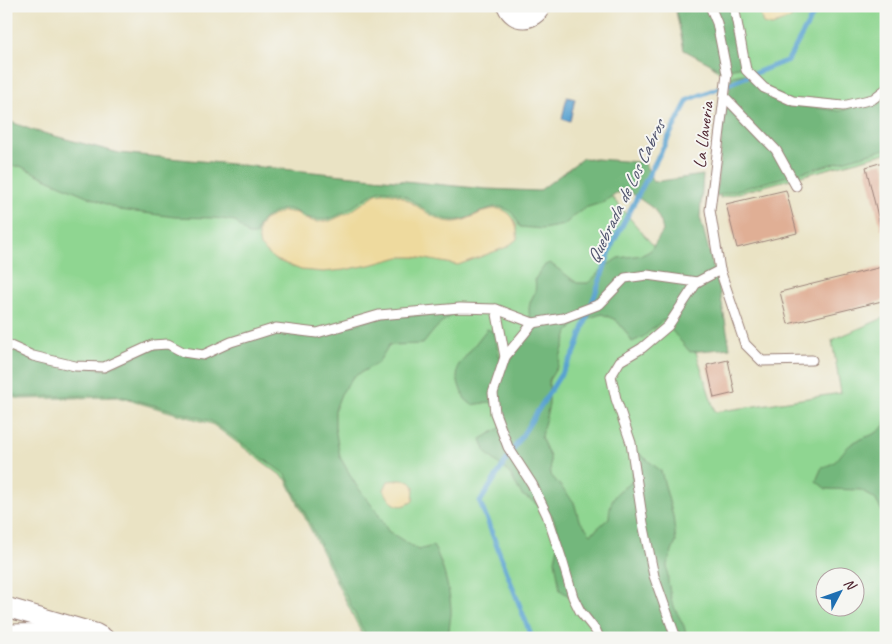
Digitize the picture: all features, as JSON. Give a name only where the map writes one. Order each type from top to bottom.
[{"type":"street","points":[[507,6],[514,16],[520,18],[528,18],[538,12],[541,6]]},
{"type":"street","points":[[6,607],[100,635]]},
{"type":"street","points":[[6,634],[100,635]]},
{"type":"lane","name":"La Llaveria","points":[[710,6],[717,23],[727,74],[710,210],[720,270],[745,344],[762,362],[812,360]]},
{"type":"lane","points":[[734,6],[746,70],[764,88],[793,101],[843,106],[873,99],[886,89]]},
{"type":"lane","points":[[724,96],[776,150],[796,186]]},
{"type":"lane","points":[[676,638],[654,576],[643,523],[631,443],[616,399],[611,376],[620,361],[642,348],[668,326],[698,282],[720,270]]},
{"type":"lane","points":[[6,344],[42,358],[75,366],[104,367],[152,345],[168,344],[183,352],[203,355],[231,342],[276,328],[317,333],[379,314],[460,308],[496,309],[533,323],[563,318],[600,304],[625,278],[647,275],[698,282]]},
{"type":"lane","points":[[496,309],[505,357]]},
{"type":"lane","points":[[533,323],[505,357],[493,393],[494,413],[508,448],[532,484],[547,515],[572,597],[599,638]]},
{"type":"green space","points":[[675,6],[729,6],[744,66],[722,70],[684,50]]},
{"type":"green space","points":[[679,6],[886,6],[886,153],[720,198],[732,82],[685,43]]},
{"type":"green space","points":[[745,74],[796,105],[840,111],[875,101],[886,92],[886,149],[716,196],[723,123],[732,76]]},
{"type":"green space","points":[[6,120],[32,130],[119,153],[486,189],[539,191],[583,158],[644,161],[653,182],[703,175],[700,217],[720,292],[730,348],[690,352],[663,320],[643,337],[632,342],[616,320],[602,314],[579,321],[568,332],[557,367],[549,380],[549,405],[541,437],[550,457],[551,475],[574,502],[579,520],[591,534],[609,518],[610,506],[617,493],[631,483],[635,450],[661,471],[673,516],[676,542],[667,564],[668,582],[672,603],[684,626],[687,638],[598,638],[597,630],[590,616],[579,604],[560,590],[555,560],[560,537],[552,515],[522,495],[510,474],[486,453],[481,439],[502,427],[499,407],[490,402],[472,405],[465,399],[457,378],[458,366],[487,329],[494,332],[499,356],[510,361],[531,329],[529,309],[535,292],[535,279],[545,265],[550,263],[577,283],[588,283],[603,268],[618,258],[642,255],[650,251],[663,231],[661,222],[654,209],[630,192],[616,193],[604,202],[585,208],[564,225],[543,229],[520,227],[513,214],[501,207],[488,209],[463,219],[453,220],[444,218],[435,215],[403,195],[384,190],[372,194],[342,213],[327,219],[313,219],[292,210],[281,210],[261,221],[256,235],[248,235],[235,221],[214,218],[175,217],[120,210],[20,166],[6,167]]},
{"type":"green space","points":[[6,122],[25,130],[112,155],[487,191],[541,192],[582,162],[668,263],[715,412],[841,393],[832,340],[886,317],[886,638],[364,638],[286,479],[212,424],[118,397],[21,399],[6,396]]},
{"type":"green space","points":[[452,314],[435,329],[423,344],[389,345],[378,363],[353,377],[341,394],[335,410],[335,427],[340,457],[356,485],[377,512],[388,531],[418,550],[433,546],[436,552],[443,569],[450,598],[451,614],[448,638],[367,638],[286,475],[211,421],[117,395],[22,397],[6,394],[6,347],[105,370],[153,348],[167,347],[183,355],[232,345],[276,330],[317,336],[380,317]]},
{"type":"green space","points":[[886,422],[886,518],[875,499],[861,490],[826,489],[816,481],[822,467],[835,461],[850,445],[879,431]]},
{"type":"sand","points":[[762,6],[794,6],[791,18],[772,26],[763,24],[760,13]]},
{"type":"sand","points":[[391,193],[404,198],[430,215],[444,221],[458,222],[491,209],[503,210],[515,222],[517,239],[507,247],[458,265],[415,257],[399,257],[344,270],[323,272],[301,270],[274,259],[260,246],[259,227],[264,220],[283,211],[297,213],[304,219],[317,222],[330,221],[350,212],[376,194]]},
{"type":"sand","points":[[388,481],[410,481],[414,487],[413,501],[400,506],[390,499],[384,490]]},
{"type":"water","points":[[567,97],[575,99],[570,121],[562,119]]},
{"type":"building","points":[[883,162],[886,172],[886,228],[881,229],[866,167]]},
{"type":"building","points":[[786,190],[797,233],[737,248],[726,204]]},
{"type":"building","points":[[886,266],[886,300],[788,324],[780,292]]},
{"type":"building","points":[[728,360],[735,393],[714,398],[707,365]]},
{"type":"waterway","name":"Quebrada de Los Cabros","points":[[532,638],[480,502],[575,352],[613,243],[688,100],[788,60],[818,6]]}]
